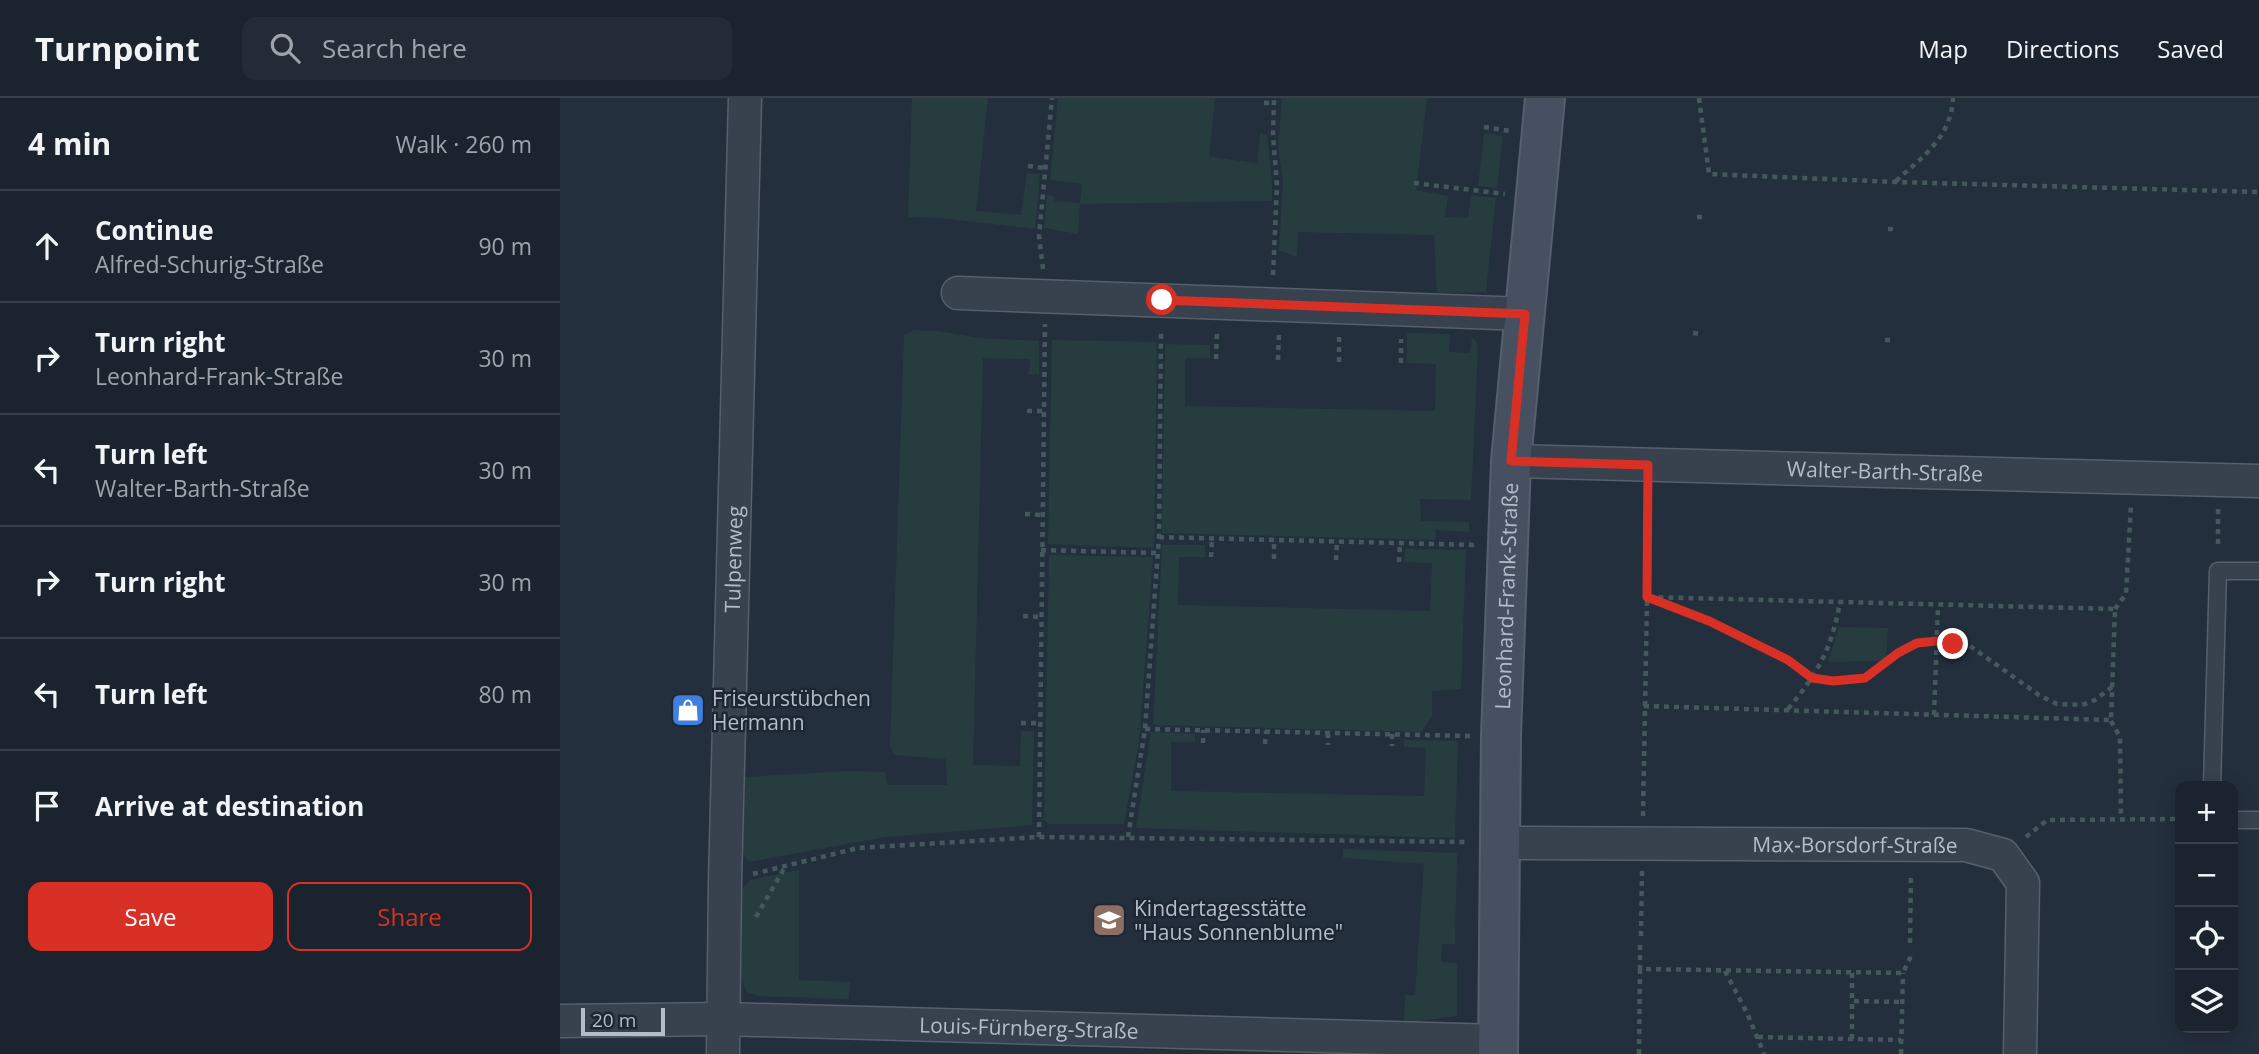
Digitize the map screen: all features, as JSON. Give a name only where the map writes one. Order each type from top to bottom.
[{"type":"street","name":"Tulpenweg","points":[[723,1054],[745,98]]},
{"type":"street","name":"Leonhard-Frank-Straße","points":[[1498,1047],[1501,736],[1511,461],[1545,98]]},
{"type":"street","points":[[958,293],[1525,314]]},
{"type":"street","name":"Walter-Barth-Straße","points":[[1511,461],[2259,481]]},
{"type":"street","name":"Max-Borsdorf-Straße","points":[[1500,843],[1966,845],[2003,855]]},
{"type":"street","points":[[2003,855],[2023,883],[2020,1054]]},
{"type":"street","name":"Louis-Fürnberg-Straße","points":[[560,1021],[724,1019],[1498,1047]]},
{"type":"lane","points":[[2212,781],[2218,571],[2259,571]]},
{"type":"lane","points":[[2238,820],[2259,820]]},
{"type":"path","points":[[1039,837],[1045,296],[1040,236],[1052,98]]},
{"type":"path","points":[[1699,98],[1709,174],[2259,192]]},
{"type":"path","points":[[1896,182],[1938,142],[1952,113],[1953,98]]},
{"type":"path","points":[[1264,103],[1274,101],[1277,186],[1272,304]]},
{"type":"path","points":[[1028,166],[1045,168]]},
{"type":"path","points":[[1414,183],[1537,198]]},
{"type":"path","points":[[1697,218],[1707,218]]},
{"type":"path","points":[[1888,229],[1895,229]]},
{"type":"path","points":[[1128,837],[1145,729],[1157,553],[1162,300]]},
{"type":"path","points":[[1216,359],[1217,325]]},
{"type":"path","points":[[1693,333],[1703,334]]},
{"type":"path","points":[[1885,340],[1894,340]]},
{"type":"path","points":[[1027,411],[1043,411]]},
{"type":"path","points":[[1641,936],[1648,465]]},
{"type":"path","points":[[2121,819],[2120,737],[2111,720],[2112,687],[2115,609],[2126,594],[2132,478]]},
{"type":"path","points":[[2217,480],[2218,571]]},
{"type":"path","points":[[1025,514],[1041,515]]},
{"type":"path","points":[[1158,537],[1507,546]]},
{"type":"path","points":[[1211,558],[1212,539]]},
{"type":"path","points":[[1274,559],[1275,540]]},
{"type":"path","points":[[1336,560],[1337,541]]},
{"type":"path","points":[[1399,562],[1400,543]]},
{"type":"path","points":[[1041,550],[1157,553]]},
{"type":"path","points":[[1647,597],[2115,609]]},
{"type":"path","points":[[1647,597],[1709,621],[1788,660],[1812,678],[1833,681],[1865,678],[1898,653],[1917,643],[1937,641],[1970,646],[2039,695],[2057,704],[2082,705],[2095,700],[2112,687]]},
{"type":"path","points":[[1787,710],[1812,678],[1834,633],[1840,602]]},
{"type":"path","points":[[1934,715],[1938,605]]},
{"type":"path","points":[[1023,616],[1040,617]]},
{"type":"path","points":[[1644,706],[2111,720]]},
{"type":"path","points":[[1021,723],[1040,723]]},
{"type":"path","points":[[1145,729],[1501,736]]},
{"type":"path","points":[[1203,730],[1203,743]]},
{"type":"path","points":[[1265,744],[1266,731]]},
{"type":"path","points":[[1328,733],[1328,745]]},
{"type":"path","points":[[1392,734],[1392,746]]},
{"type":"path","points":[[2003,855],[2047,820],[2175,819]]},
{"type":"path","points":[[725,881],[858,848],[1039,837],[1500,843]]},
{"type":"path","points":[[1910,943],[1912,845]]},
{"type":"path","points":[[1639,1054],[1640,945]]},
{"type":"path","points":[[1900,1054],[1903,973],[1910,952]]},
{"type":"path","points":[[1640,969],[1903,973]]},
{"type":"path","points":[[1725,971],[1764,1054]]},
{"type":"path","points":[[1852,1039],[1853,973]]},
{"type":"path","points":[[1852,1001],[1902,1002]]},
{"type":"path","points":[[1758,1037],[1901,1040]]},
{"type":"green space","points":[[912,98],[988,98],[976,211],[1021,215],[1027,173],[1040,174],[1035,229],[908,217]]},
{"type":"green space","points":[[1058,98],[1215,98],[1209,157],[1257,163],[1260,133],[1267,135],[1272,201],[1080,204],[1078,234],[1044,228],[1047,195],[1054,196],[1054,201],[1080,203],[1082,184],[1050,180]]},
{"type":"green space","points":[[1282,98],[1427,98],[1416,190],[1448,196],[1445,217],[1468,218],[1471,195],[1496,198],[1486,292],[1437,293],[1434,235],[1298,232],[1297,257],[1279,250],[1283,182],[1278,146]]},
{"type":"green space","points":[[1484,133],[1503,136],[1497,188],[1478,186]]},
{"type":"green space","points":[[913,330],[980,338],[1039,341],[1039,374],[1029,375],[1030,359],[983,358],[973,765],[1020,766],[1021,731],[1034,731],[1032,825],[885,837],[749,862],[743,855],[745,777],[849,771],[885,772],[887,785],[947,785],[946,759],[894,755],[890,746],[904,335]]},
{"type":"green space","points":[[1407,333],[1450,334],[1449,352],[1470,353],[1472,338],[1476,341],[1478,348],[1471,500],[1420,499],[1421,521],[1469,522],[1469,532],[1436,530],[1435,540],[1162,533],[1165,344],[1210,345],[1210,358],[1185,358],[1185,406],[1435,411],[1436,364],[1407,363]]},
{"type":"green space","points":[[1052,340],[1157,342],[1154,548],[1048,544]]},
{"type":"green space","points":[[1162,545],[1205,545],[1205,557],[1179,557],[1178,605],[1430,611],[1432,563],[1404,562],[1405,549],[1466,550],[1461,689],[1432,691],[1432,716],[1421,732],[1153,725]]},
{"type":"green space","points":[[1049,555],[1153,557],[1139,742],[1124,824],[1049,824],[1044,820]]},
{"type":"green space","points":[[1839,627],[1888,628],[1886,661],[1828,662]]},
{"type":"green space","points":[[1151,732],[1195,734],[1195,742],[1171,742],[1171,791],[1424,796],[1426,748],[1404,747],[1404,740],[1458,741],[1455,838],[1136,828]]},
{"type":"green space","points":[[1343,849],[1457,853],[1455,944],[1442,944],[1441,962],[1457,963],[1457,1016],[1404,1023],[1405,995],[1415,995],[1424,864],[1343,858]]},
{"type":"green space","points":[[799,870],[799,980],[850,982],[849,999],[758,996],[747,992],[742,981],[742,889],[750,880]]},
{"type":"place","name":"Friseurstübchen Hermann","points":[[688,710]]},
{"type":"place","name":"Kindertagesstätte \"Haus Sonnenblume\"","points":[[1109,920]]},
{"type":"route","points":[[1162,300],[1525,314],[1511,461],[1648,465],[1647,597],[1709,621],[1788,660],[1812,678],[1833,681],[1865,678],[1898,653],[1917,643],[1937,641],[1953,644]]}]
